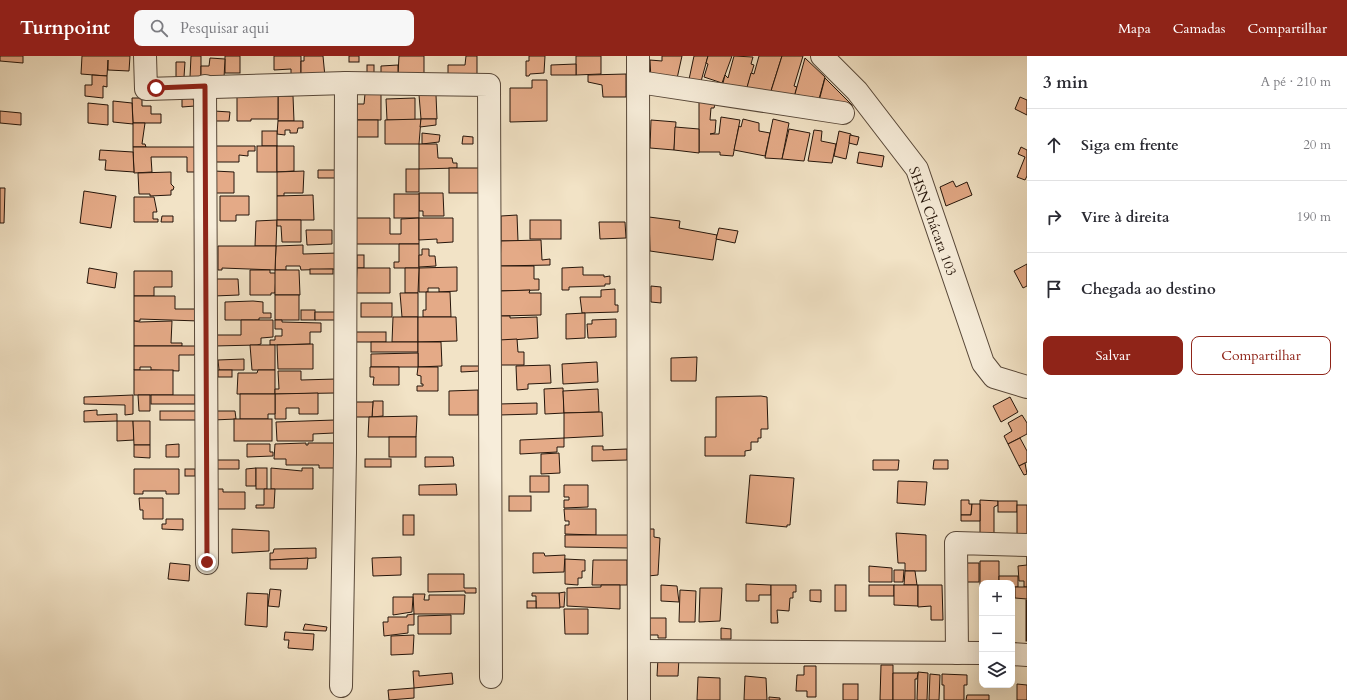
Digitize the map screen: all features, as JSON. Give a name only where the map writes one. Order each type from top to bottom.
[{"type":"street","points":[[145,56],[146,89],[205,86],[346,83],[489,85],[491,677]]},
{"type":"street","points":[[638,56],[639,700]]},
{"type":"street","name":"SHSN Chácara 103","points":[[822,56],[857,91],[917,169],[983,364],[994,377]]},
{"type":"street","points":[[639,82],[843,113]]},
{"type":"street","points":[[341,686],[345,453],[346,83]]},
{"type":"street","points":[[205,86],[207,562]]},
{"type":"street","points":[[994,377],[1027,375]]},
{"type":"street","points":[[994,377],[1027,387]]},
{"type":"street","points":[[957,653],[956,543],[1027,545]]},
{"type":"street","points":[[640,650],[979,654]]},
{"type":"street","points":[[1015,654],[1027,655]]},
{"type":"building","points":[[0,56],[23,56],[23,63],[0,61]]},
{"type":"building","points":[[82,56],[130,56],[129,71],[108,70],[108,60],[107,76],[81,74]]},
{"type":"building","points":[[191,56],[201,56],[201,78],[190,77]]},
{"type":"building","points":[[225,56],[240,56],[240,73],[225,73]]},
{"type":"building","points":[[274,56],[301,56],[301,77],[291,77],[291,69],[274,70]]},
{"type":"building","points":[[304,56],[323,56],[325,77],[301,77],[301,61],[304,61]]},
{"type":"building","points":[[349,56],[359,56],[359,62],[349,62]]},
{"type":"building","points":[[399,56],[424,56],[424,74],[398,74]]},
{"type":"building","points":[[466,56],[477,56],[477,76],[448,76],[448,65],[465,65]]},
{"type":"building","points":[[529,56],[545,56],[544,73],[530,74],[529,76],[526,76],[526,61],[529,61]]},
{"type":"building","points":[[576,56],[601,56],[601,74],[576,75]]},
{"type":"building","points":[[662,56],[682,56],[676,83],[651,80],[650,60],[662,61]]},
{"type":"building","points":[[694,56],[708,56],[700,85],[688,84]]},
{"type":"building","points":[[708,56],[732,56],[722,83],[704,77],[708,64],[706,63]]},
{"type":"building","points":[[734,56],[753,57],[751,64],[754,65],[746,91],[722,87],[725,75],[728,78]]},
{"type":"building","points":[[759,56],[782,56],[770,94],[746,91],[751,73],[754,74]]},
{"type":"building","points":[[782,56],[803,56],[794,86],[797,87],[794,97],[771,91]]},
{"type":"building","points":[[210,58],[225,59],[224,78],[201,78],[201,66],[209,66]]},
{"type":"building","points":[[805,58],[825,77],[819,99],[812,97],[811,99],[795,94]]},
{"type":"building","points":[[176,62],[185,62],[184,77],[176,77]]},
{"type":"building","points":[[576,64],[576,75],[551,75],[551,65]]},
{"type":"building","points":[[367,65],[374,65],[374,76],[367,76]]},
{"type":"building","points":[[398,65],[398,76],[381,76],[381,66]]},
{"type":"building","points":[[626,74],[626,97],[603,97],[602,85],[588,82],[588,75]]},
{"type":"building","points":[[92,75],[107,76],[107,87],[103,86],[103,98],[85,96],[85,85],[92,85]]},
{"type":"building","points":[[825,78],[852,105],[852,107],[819,101]]},
{"type":"building","points":[[532,80],[547,80],[547,121],[510,122],[510,88],[532,88]]},
{"type":"building","points":[[365,94],[381,94],[381,120],[357,120],[357,104],[364,104]]},
{"type":"building","points":[[419,95],[436,95],[437,119],[421,119]]},
{"type":"building","points":[[278,96],[293,96],[294,121],[278,121]]},
{"type":"building","points":[[278,96],[278,119],[251,119],[251,121],[237,121],[237,97]]},
{"type":"building","points":[[182,97],[193,99],[195,106],[182,107]]},
{"type":"building","points":[[1020,97],[1027,100],[1027,115],[1015,109]]},
{"type":"building","points":[[132,98],[142,98],[142,106],[151,106],[151,114],[161,114],[161,123],[133,123]]},
{"type":"building","points":[[415,98],[415,120],[387,120],[386,99]]},
{"type":"building","points":[[113,101],[132,103],[133,124],[113,122]]},
{"type":"building","points":[[699,102],[715,104],[714,108],[711,108],[710,120],[716,120],[715,133],[710,134],[719,134],[721,117],[740,120],[733,156],[720,155],[720,152],[699,152]]},
{"type":"building","points":[[88,103],[108,105],[108,125],[88,123]]},
{"type":"building","points":[[0,111],[21,113],[21,125],[0,123]]},
{"type":"building","points":[[214,111],[230,112],[229,121],[214,121]]},
{"type":"building","points":[[421,119],[419,144],[385,144],[385,120]]},
{"type":"building","points":[[421,119],[436,119],[436,125],[420,127]]},
{"type":"building","points":[[743,119],[759,123],[759,131],[770,133],[765,156],[734,150],[739,126],[741,127]]},
{"type":"building","points":[[773,119],[789,123],[782,159],[765,158]]},
{"type":"building","points":[[354,120],[378,120],[378,137],[354,137]]},
{"type":"building","points":[[651,120],[676,122],[674,150],[650,148]]},
{"type":"building","points":[[278,121],[303,121],[303,128],[298,128],[297,133],[290,133],[290,130],[285,130],[285,135],[277,134]]},
{"type":"building","points":[[133,123],[145,123],[142,144],[145,144],[146,147],[133,147]]},
{"type":"building","points":[[675,127],[699,129],[699,153],[674,150]]},
{"type":"building","points":[[789,129],[810,133],[804,161],[782,159]]},
{"type":"building","points":[[814,130],[822,131],[821,141],[836,144],[832,163],[808,161]]},
{"type":"building","points":[[262,131],[277,131],[277,146],[262,146]]},
{"type":"building","points":[[839,131],[851,134],[846,159],[834,156]]},
{"type":"building","points":[[422,133],[440,135],[439,142],[422,144]]},
{"type":"building","points":[[850,135],[859,137],[857,145],[849,143]]},
{"type":"building","points":[[463,136],[473,137],[473,144],[462,144]]},
{"type":"building","points":[[419,144],[437,144],[438,158],[452,158],[453,163],[457,163],[457,168],[419,169]]},
{"type":"building","points":[[215,146],[255,146],[255,151],[248,151],[248,156],[239,155],[239,162],[215,162]]},
{"type":"building","points":[[257,146],[277,146],[277,172],[257,172]]},
{"type":"building","points":[[277,146],[294,146],[294,171],[277,172]]},
{"type":"building","points":[[133,147],[195,147],[195,172],[187,172],[187,157],[151,157],[152,172],[134,173]]},
{"type":"building","points":[[1021,147],[1027,150],[1027,176],[1025,180],[1017,177],[1025,157],[1018,154]]},
{"type":"building","points":[[100,150],[133,152],[134,172],[105,170],[106,160],[99,160]]},
{"type":"building","points":[[859,152],[884,156],[882,167],[857,163]]},
{"type":"building","points":[[449,168],[483,168],[483,193],[449,193]]},
{"type":"building","points":[[406,169],[419,169],[419,192],[406,192]]},
{"type":"building","points":[[318,170],[339,170],[340,178],[318,178]]},
{"type":"building","points":[[214,171],[234,172],[234,193],[215,193]]},
{"type":"building","points":[[304,171],[303,193],[284,193],[284,196],[277,196],[277,172]]},
{"type":"building","points":[[171,172],[171,184],[174,187],[173,190],[171,190],[171,195],[150,196],[150,194],[139,194],[138,173]]},
{"type":"building","points":[[953,181],[956,187],[967,182],[972,195],[946,206],[940,187]]},
{"type":"building","points":[[0,188],[5,188],[4,223],[0,223]]},
{"type":"building","points":[[84,191],[116,196],[111,228],[80,223]]},
{"type":"building","points":[[419,193],[443,193],[444,216],[423,216],[423,211],[419,211]]},
{"type":"building","points":[[394,194],[419,194],[419,218],[394,218]]},
{"type":"building","points":[[313,195],[314,220],[277,220],[277,196]]},
{"type":"building","points":[[220,196],[249,196],[249,215],[236,215],[236,221],[220,221]]},
{"type":"building","points":[[134,197],[154,197],[157,212],[153,212],[153,219],[158,219],[158,222],[134,222]]},
{"type":"building","points":[[517,215],[518,241],[501,241],[501,216]]},
{"type":"building","points":[[162,216],[173,216],[173,222],[161,222]]},
{"type":"building","points":[[649,217],[680,221],[679,228],[717,235],[713,260],[650,251]]},
{"type":"building","points":[[355,218],[390,218],[390,234],[401,234],[401,219],[419,218],[419,244],[356,244]]},
{"type":"building","points":[[419,218],[453,218],[453,242],[437,243],[437,239],[419,240]]},
{"type":"building","points":[[277,220],[276,246],[255,246],[256,221]]},
{"type":"building","points":[[277,220],[301,220],[301,242],[282,242],[281,226],[277,226]]},
{"type":"building","points":[[530,220],[561,220],[561,239],[530,239]]},
{"type":"building","points":[[599,222],[625,222],[626,238],[600,239]]},
{"type":"building","points":[[719,228],[738,231],[735,243],[716,239]]},
{"type":"building","points":[[306,230],[332,230],[332,244],[307,245]]},
{"type":"building","points":[[541,240],[542,260],[550,259],[550,265],[500,266],[501,241]]},
{"type":"building","points":[[399,244],[419,244],[419,268],[394,268],[394,262],[399,262]]},
{"type":"building","points":[[303,245],[303,254],[338,253],[338,269],[301,270],[300,266],[286,266],[286,270],[275,270],[276,246]]},
{"type":"building","points":[[218,246],[276,246],[275,270],[222,268],[222,270],[218,270]]},
{"type":"building","points":[[422,249],[429,249],[429,256],[435,256],[436,266],[419,267],[419,255],[422,255]]},
{"type":"building","points":[[357,255],[364,255],[364,268],[357,268]]},
{"type":"building","points":[[1027,264],[1027,286],[1023,288],[1014,271]]},
{"type":"building","points":[[500,266],[534,266],[534,279],[539,279],[539,290],[500,291]]},
{"type":"building","points":[[457,267],[457,291],[439,292],[439,288],[428,288],[428,292],[419,292],[419,268]]},
{"type":"building","points":[[583,267],[583,275],[604,275],[604,277],[610,276],[610,284],[605,284],[605,286],[569,287],[569,290],[562,290],[562,268]]},
{"type":"building","points":[[89,268],[117,273],[115,288],[87,283]]},
{"type":"building","points":[[357,268],[390,268],[390,293],[356,293]]},
{"type":"building","points":[[405,268],[419,268],[418,293],[405,293]]},
{"type":"building","points":[[310,269],[333,269],[333,274],[310,274]]},
{"type":"building","points":[[250,270],[270,270],[270,273],[276,273],[275,293],[271,293],[271,295],[250,295]]},
{"type":"building","points":[[275,270],[299,270],[300,295],[275,295]]},
{"type":"building","points":[[134,271],[172,271],[172,287],[154,287],[154,296],[134,296]]},
{"type":"building","points":[[214,279],[238,279],[239,295],[214,296]]},
{"type":"building","points":[[651,286],[661,287],[661,303],[651,302]]},
{"type":"building","points":[[615,289],[615,305],[618,305],[618,312],[582,313],[580,297],[601,297],[601,290]]},
{"type":"building","points":[[530,290],[529,293],[541,293],[541,315],[500,316],[500,291]]},
{"type":"building","points":[[426,292],[450,292],[451,317],[423,317],[423,310],[426,310]]},
{"type":"building","points":[[400,293],[418,293],[418,317],[402,317]]},
{"type":"building","points":[[275,295],[299,295],[299,320],[275,320]]},
{"type":"building","points":[[134,296],[175,296],[175,309],[196,309],[199,321],[140,319],[140,321],[134,321]]},
{"type":"building","points":[[225,302],[263,302],[263,313],[271,313],[271,318],[259,318],[259,320],[225,320]]},
{"type":"building","points":[[361,303],[392,303],[392,317],[361,317]]},
{"type":"building","points":[[301,310],[315,310],[315,320],[301,320]]},
{"type":"building","points":[[315,312],[338,312],[337,320],[315,320]]},
{"type":"building","points":[[585,313],[585,338],[566,339],[566,314]]},
{"type":"building","points":[[499,316],[510,316],[510,318],[537,317],[538,338],[499,341]]},
{"type":"building","points":[[393,317],[418,317],[418,342],[392,342]]},
{"type":"building","points":[[418,317],[456,317],[457,341],[418,342]]},
{"type":"building","points":[[616,319],[616,337],[588,338],[587,324],[592,324],[592,320]]},
{"type":"building","points":[[241,320],[273,320],[273,337],[261,338],[261,344],[257,345],[214,346],[214,335],[241,335]]},
{"type":"building","points":[[275,320],[282,320],[282,322],[321,323],[321,332],[310,332],[310,344],[270,345],[270,340],[275,340],[275,336],[282,336],[282,329],[275,329]]},
{"type":"building","points":[[134,321],[172,321],[171,343],[182,343],[182,346],[134,346]]},
{"type":"building","points":[[356,332],[386,332],[386,342],[356,342]]},
{"type":"building","points":[[517,339],[518,352],[524,352],[524,365],[498,365],[499,340]]},
{"type":"building","points":[[371,342],[418,342],[418,352],[371,352]]},
{"type":"building","points":[[418,342],[441,342],[442,366],[418,367]]},
{"type":"building","points":[[313,344],[313,369],[278,369],[277,345]]},
{"type":"building","points":[[250,345],[275,345],[275,370],[252,370]]},
{"type":"building","points":[[134,346],[196,346],[196,352],[194,355],[179,355],[179,371],[151,370],[151,367],[140,367],[140,370],[134,370]]},
{"type":"building","points":[[418,353],[418,367],[371,367],[371,354]]},
{"type":"building","points":[[697,357],[696,381],[671,381],[671,358]]},
{"type":"building","points":[[244,359],[244,370],[219,370],[218,360]]},
{"type":"building","points":[[597,362],[598,382],[563,384],[562,364]]},
{"type":"building","points":[[550,365],[551,383],[528,384],[528,389],[517,390],[516,366]]},
{"type":"building","points":[[461,366],[479,366],[479,371],[461,372]]},
{"type":"building","points":[[370,367],[399,367],[399,385],[373,385],[374,377],[370,377]]},
{"type":"building","points":[[418,367],[438,367],[438,391],[417,391],[417,386],[423,386],[423,384],[421,384],[421,376],[417,375]]},
{"type":"building","points":[[134,370],[173,370],[173,395],[134,395]]},
{"type":"building","points":[[218,370],[232,370],[232,377],[218,377]]},
{"type":"building","points":[[258,370],[275,370],[275,394],[237,394],[238,373],[257,373]]},
{"type":"building","points":[[278,371],[301,371],[301,380],[336,379],[335,393],[275,394],[275,389],[279,389]]},
{"type":"building","points":[[563,388],[564,413],[545,414],[544,389]]},
{"type":"building","points":[[598,389],[599,412],[564,413],[563,391]]},
{"type":"building","points":[[478,390],[478,415],[449,415],[449,391]]},
{"type":"building","points":[[318,393],[318,414],[299,414],[299,408],[286,408],[286,419],[275,419],[275,394]]},
{"type":"building","points":[[240,394],[275,394],[275,414],[268,414],[268,419],[240,419]]},
{"type":"building","points":[[133,395],[133,414],[125,415],[125,405],[84,404],[84,397]]},
{"type":"building","points":[[138,395],[150,395],[150,411],[139,411]]},
{"type":"building","points":[[151,395],[195,395],[195,404],[151,404]]},
{"type":"building","points":[[716,397],[767,397],[768,429],[761,429],[761,438],[758,438],[758,442],[751,442],[751,450],[745,451],[745,456],[705,456],[705,437],[716,437]]},
{"type":"building","points":[[1010,397],[1018,412],[1001,422],[993,406]]},
{"type":"building","points":[[373,401],[383,401],[383,416],[372,417]]},
{"type":"building","points":[[355,402],[373,402],[372,417],[354,417]]},
{"type":"building","points":[[537,403],[537,414],[499,415],[499,404]]},
{"type":"building","points":[[97,410],[97,415],[117,414],[117,421],[84,422],[84,411]]},
{"type":"building","points":[[160,411],[196,411],[196,420],[160,420]]},
{"type":"building","points":[[213,411],[235,411],[236,419],[213,420]]},
{"type":"building","points":[[602,412],[603,436],[564,438],[564,413]]},
{"type":"building","points":[[1022,415],[1027,423],[1027,434],[1008,444],[1004,436],[1012,431],[1008,423]]},
{"type":"building","points":[[417,416],[416,437],[368,437],[369,417]]},
{"type":"building","points":[[234,419],[272,419],[272,441],[234,441]]},
{"type":"building","points":[[335,420],[334,433],[313,434],[313,441],[277,441],[276,422]]},
{"type":"building","points":[[117,421],[133,421],[134,440],[117,441]]},
{"type":"building","points":[[133,421],[150,421],[150,445],[134,445]]},
{"type":"building","points":[[389,437],[416,437],[416,457],[389,457]]},
{"type":"building","points":[[564,438],[564,447],[557,447],[557,452],[520,454],[520,440]]},
{"type":"building","points":[[1020,438],[1027,451],[1027,462],[1019,466],[1008,444]]},
{"type":"building","points":[[306,443],[306,445],[308,445],[308,443],[335,443],[334,468],[319,468],[319,465],[286,465],[286,459],[274,459],[275,444]]},
{"type":"building","points":[[179,444],[179,457],[166,457],[166,445]]},
{"type":"building","points":[[247,444],[270,444],[270,452],[273,452],[273,456],[247,457]]},
{"type":"building","points":[[134,445],[150,445],[150,458],[134,457]]},
{"type":"building","points":[[592,446],[603,446],[603,450],[627,449],[627,460],[592,461]]},
{"type":"building","points":[[559,453],[560,473],[541,474],[541,454]]},
{"type":"building","points":[[425,457],[453,457],[454,466],[425,467]]},
{"type":"building","points":[[365,459],[391,459],[391,467],[365,467]]},
{"type":"building","points":[[213,460],[239,460],[239,469],[212,469]]},
{"type":"building","points":[[873,460],[899,460],[898,470],[873,470]]},
{"type":"building","points":[[934,460],[948,460],[948,469],[933,469]]},
{"type":"building","points":[[1025,463],[1027,474],[1024,475],[1019,466]]},
{"type":"building","points":[[256,468],[256,486],[246,486],[246,469]]},
{"type":"building","points":[[256,468],[267,468],[267,489],[256,489]]},
{"type":"building","points":[[271,468],[302,471],[302,468],[313,468],[313,489],[271,489]]},
{"type":"building","points":[[134,469],[179,469],[179,494],[166,494],[166,491],[143,491],[143,494],[134,494]]},
{"type":"building","points":[[185,469],[195,469],[195,476],[185,476]]},
{"type":"building","points":[[750,475],[794,478],[790,525],[787,525],[787,527],[746,523]]},
{"type":"building","points":[[530,476],[549,476],[549,492],[530,492]]},
{"type":"building","points":[[898,481],[927,482],[925,505],[897,503]]},
{"type":"building","points":[[456,484],[457,495],[419,495],[419,485]]},
{"type":"building","points":[[564,485],[588,485],[588,507],[564,508],[564,500],[569,500],[569,497],[564,497]]},
{"type":"building","points":[[212,489],[223,489],[223,492],[245,492],[245,509],[212,509]]},
{"type":"building","points":[[264,489],[275,489],[274,508],[256,508],[256,505],[264,505]]},
{"type":"building","points":[[509,496],[531,496],[531,511],[509,511]]},
{"type":"building","points":[[139,498],[163,498],[163,519],[143,519],[143,510],[140,510]]},
{"type":"building","points":[[961,500],[969,500],[969,504],[972,504],[971,515],[961,515]]},
{"type":"building","points":[[980,500],[998,501],[998,505],[994,507],[994,534],[980,534]]},
{"type":"building","points":[[998,501],[1017,501],[1017,512],[998,512]]},
{"type":"building","points":[[972,504],[980,504],[980,521],[961,521],[961,515],[971,515]]},
{"type":"building","points":[[1017,505],[1027,505],[1027,536],[1017,536]]},
{"type":"building","points":[[564,509],[596,509],[596,535],[565,534],[565,525],[569,525],[569,521],[565,521]]},
{"type":"building","points":[[403,515],[414,515],[414,535],[403,535]]},
{"type":"building","points":[[166,519],[183,519],[183,530],[162,529],[162,524],[166,524]]},
{"type":"building","points":[[232,529],[269,531],[269,551],[232,553]]},
{"type":"building","points":[[649,529],[654,529],[654,537],[660,538],[658,575],[648,576]]},
{"type":"building","points":[[896,533],[926,535],[926,571],[905,571],[905,563],[898,563]]},
{"type":"building","points":[[565,535],[628,535],[628,548],[565,547]]},
{"type":"building","points":[[316,548],[316,558],[270,560],[270,553],[273,553],[274,549]]},
{"type":"building","points":[[533,553],[544,553],[545,556],[565,555],[564,572],[533,573]]},
{"type":"building","points":[[401,557],[401,575],[373,576],[372,558]]},
{"type":"building","points":[[308,558],[307,569],[270,569],[270,560]]},
{"type":"building","points":[[565,559],[585,560],[585,571],[582,571],[582,578],[578,578],[578,585],[565,584]]},
{"type":"building","points":[[593,560],[627,560],[627,585],[592,585]]},
{"type":"building","points":[[980,561],[999,561],[999,580],[980,580]]},
{"type":"building","points":[[170,563],[190,565],[189,581],[168,579]]},
{"type":"building","points":[[962,563],[979,563],[979,582],[962,582]]},
{"type":"building","points":[[1027,565],[1027,587],[1024,587],[1024,581],[1019,581],[1018,566]]},
{"type":"building","points":[[869,566],[892,568],[892,582],[869,582]]},
{"type":"building","points":[[894,570],[904,570],[903,582],[894,582]]},
{"type":"building","points":[[905,571],[915,571],[917,585],[904,585]]},
{"type":"building","points":[[428,574],[464,574],[464,588],[476,588],[476,593],[465,593],[465,591],[428,592]]},
{"type":"building","points":[[999,576],[1018,576],[1018,587],[1015,587],[1015,580],[999,580]]},
{"type":"building","points":[[746,584],[771,585],[771,595],[759,595],[759,601],[746,601]]},
{"type":"building","points":[[601,585],[620,585],[620,609],[567,606],[567,588],[601,587]]},
{"type":"building","points":[[661,585],[677,586],[679,602],[661,601]]},
{"type":"building","points":[[771,585],[796,585],[796,592],[793,592],[793,598],[790,598],[789,611],[777,610],[778,623],[771,623]]},
{"type":"building","points":[[835,585],[846,585],[846,611],[835,611]]},
{"type":"building","points":[[869,585],[894,585],[894,596],[869,596]]},
{"type":"building","points":[[894,585],[918,585],[918,606],[894,605]]},
{"type":"building","points":[[918,585],[942,585],[943,620],[931,620],[931,606],[918,607]]},
{"type":"building","points":[[1015,587],[1027,587],[1027,599],[1015,598]]},
{"type":"building","points":[[700,588],[722,588],[720,621],[699,622]]},
{"type":"building","points":[[270,589],[281,590],[279,607],[268,606]]},
{"type":"building","points":[[680,590],[696,591],[695,622],[679,622]]},
{"type":"building","points":[[810,590],[821,590],[821,602],[810,601]]},
{"type":"building","points":[[565,592],[564,607],[559,607],[559,593]]},
{"type":"building","points":[[247,593],[268,594],[267,627],[245,625]]},
{"type":"building","points":[[532,593],[559,593],[560,608],[536,608],[536,596],[532,596]]},
{"type":"building","points":[[413,594],[425,594],[424,600],[429,600],[429,595],[465,595],[464,614],[414,614]]},
{"type":"building","points":[[393,597],[413,597],[412,612],[393,615]]},
{"type":"building","points":[[1027,600],[1027,641],[1026,641]]},
{"type":"building","points":[[527,601],[536,601],[536,608],[527,608]]},
{"type":"building","points":[[564,609],[588,609],[588,634],[565,634]]},
{"type":"building","points":[[414,614],[414,625],[408,625],[408,633],[384,636],[383,622],[388,622],[388,617],[407,617],[407,615]]},
{"type":"building","points":[[451,615],[451,634],[418,634],[418,616]]},
{"type":"building","points":[[647,618],[666,618],[666,638],[658,638],[658,635],[647,635]]},
{"type":"building","points":[[305,624],[327,627],[326,631],[303,630]]},
{"type":"building","points":[[721,628],[731,629],[731,639],[721,639]]},
{"type":"building","points":[[285,632],[314,634],[313,650],[288,648],[289,640],[284,640]]},
{"type":"building","points":[[414,635],[413,654],[391,655],[391,636]]},
{"type":"building","points":[[658,658],[679,658],[678,676],[657,676]]},
{"type":"building","points":[[881,665],[893,665],[893,700],[880,700]]},
{"type":"building","points":[[804,666],[816,666],[816,697],[807,697],[807,691],[796,691],[797,675],[804,675]]},
{"type":"building","points":[[413,671],[419,671],[419,676],[452,673],[453,684],[414,688]]},
{"type":"building","points":[[918,672],[928,673],[927,700],[917,700]]},
{"type":"building","points":[[893,673],[918,673],[917,679],[915,679],[915,700],[893,700]]},
{"type":"building","points":[[930,674],[940,675],[939,700],[929,700]]},
{"type":"building","points":[[942,674],[967,675],[967,685],[964,685],[964,700],[944,700]]},
{"type":"building","points":[[745,676],[766,678],[767,700],[744,700]]},
{"type":"building","points":[[698,677],[720,678],[720,700],[697,700]]},
{"type":"building","points":[[843,684],[858,684],[858,700],[843,700]]},
{"type":"building","points":[[1017,684],[1027,685],[1027,700],[1017,700]]},
{"type":"building","points":[[414,688],[414,698],[389,700],[388,690]]},
{"type":"building","points":[[967,695],[989,695],[989,700],[966,700]]},
{"type":"building","points":[[769,697],[780,698],[780,700],[769,700]]},
{"type":"route","points":[[156,88],[205,86],[207,562]]}]
